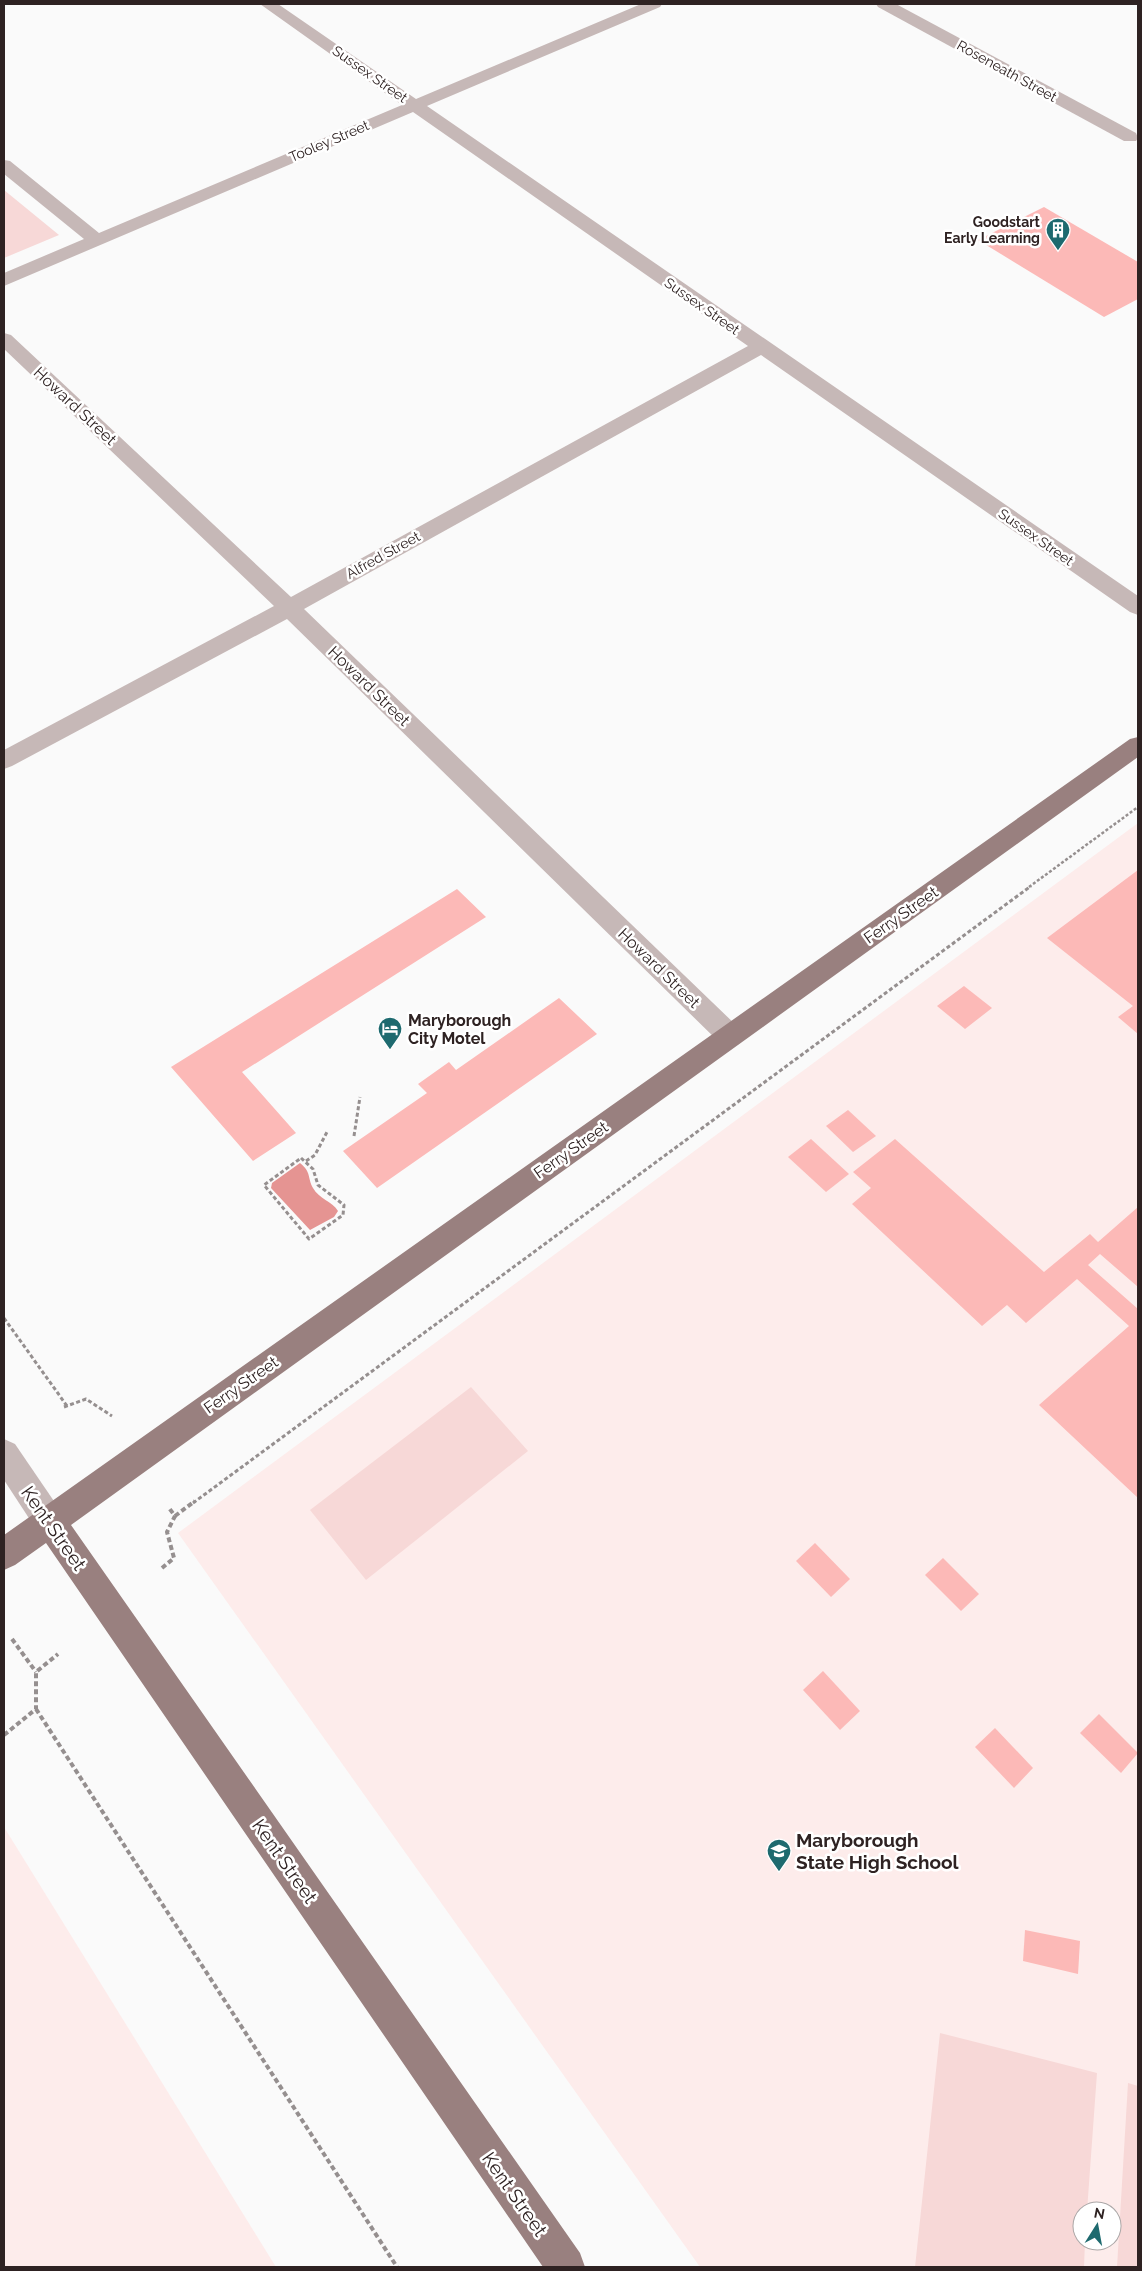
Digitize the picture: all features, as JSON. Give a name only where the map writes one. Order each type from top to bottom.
[{"type":"main road","name":"Ferry Street","points":[[4,1554],[1138,745]]},
{"type":"main road","name":"Kent Street","points":[[49,1521],[566,2267]]},
{"type":"street","name":"Sussex Street","points":[[268,4],[761,348],[1138,607]]},
{"type":"street","name":"Tooley Street","points":[[4,280],[654,4]]},
{"type":"street","name":"Roseneath Street","points":[[884,4],[1130,137]]},
{"type":"street","points":[[4,165],[96,240]]},
{"type":"street","name":"Howard Street","points":[[4,339],[289,608],[730,1036]]},
{"type":"street","name":"Alfred Street","points":[[4,760],[289,608],[761,348]]},
{"type":"street","name":"Kent Street","points":[[4,1454],[49,1521]]},
{"type":"path","points":[[162,1568],[174,1558],[168,1532],[174,1516],[1138,807]]},
{"type":"path","points":[[354,1136],[360,1098]]},
{"type":"path","points":[[306,1162],[314,1155],[327,1132]]},
{"type":"path","points":[[301,1158],[306,1162],[316,1174],[318,1184],[328,1193],[338,1198],[344,1205],[343,1215],[309,1239],[264,1185],[301,1158]]},
{"type":"path","points":[[4,1318],[66,1406],[86,1399],[112,1416]]},
{"type":"path","points":[[169,1508],[174,1516]]},
{"type":"path","points":[[12,1639],[36,1672],[36,1709],[397,2267]]},
{"type":"path","points":[[36,1672],[58,1654]]},
{"type":"path","points":[[4,1735],[36,1709]]},
{"type":"shaded area","points":[[4,190],[59,235],[4,258]]},
{"type":"shaded area","name":"Maryborough State High School","points":[[1138,823],[1138,2267],[700,2267],[178,1533]]},
{"type":"shaded area","points":[[300,1163],[308,1172],[311,1184],[316,1192],[338,1211],[334,1217],[310,1230],[271,1188],[272,1183]]},
{"type":"shaded area","points":[[471,1387],[528,1451],[366,1580],[310,1510]]},
{"type":"shaded area","points":[[4,1827],[276,2267],[4,2267]]},
{"type":"shaded area","points":[[940,2033],[1097,2073],[1088,2201],[1072,2201],[1072,2251],[1085,2251],[1084,2267],[915,2267]]},
{"type":"shaded area","points":[[1128,2083],[1138,2086],[1138,2267],[1117,2267],[1118,2251],[1122,2251],[1121,2201]]},
{"type":"building","name":"Goodstart Early Learning","points":[[1044,207],[1138,262],[1138,299],[1104,317],[978,240]]},
{"type":"building","points":[[1138,870],[1138,1034],[1118,1017],[1133,1006],[1047,938]]},
{"type":"building","points":[[457,889],[486,917],[242,1072],[296,1133],[253,1161],[171,1067]]},
{"type":"building","points":[[964,986],[992,1008],[965,1029],[937,1006]]},
{"type":"building","points":[[559,998],[597,1034],[377,1188],[343,1151],[427,1093],[418,1084],[449,1062],[456,1070]]},
{"type":"building","points":[[848,1110],[876,1136],[853,1152],[826,1126]]},
{"type":"building","points":[[811,1139],[849,1174],[826,1192],[788,1157]]},
{"type":"building","points":[[895,1139],[1044,1272],[1090,1234],[1098,1242],[1138,1207],[1138,1287],[1100,1254],[1088,1265],[1138,1309],[1138,1498],[1039,1405],[1129,1326],[1077,1279],[1026,1323],[1007,1305],[982,1326],[852,1204],[871,1188],[853,1172]]},
{"type":"building","points":[[815,1543],[850,1579],[831,1597],[796,1561]]},
{"type":"building","points":[[943,1558],[979,1594],[961,1611],[925,1575]]},
{"type":"building","points":[[823,1671],[860,1711],[840,1730],[803,1690]]},
{"type":"building","points":[[1099,1714],[1138,1753],[1121,1773],[1080,1733]]},
{"type":"building","points":[[995,1728],[1033,1768],[1014,1788],[975,1747]]},
{"type":"building","points":[[1025,1930],[1080,1941],[1078,1974],[1023,1961]]},
{"type":"place","name":"Goodstart Early Learning","points":[[1058,251]]},
{"type":"place","name":"Maryborough City Motel","points":[[390,1050]]},
{"type":"place","name":"Maryborough State High School","points":[[779,1872]]}]
